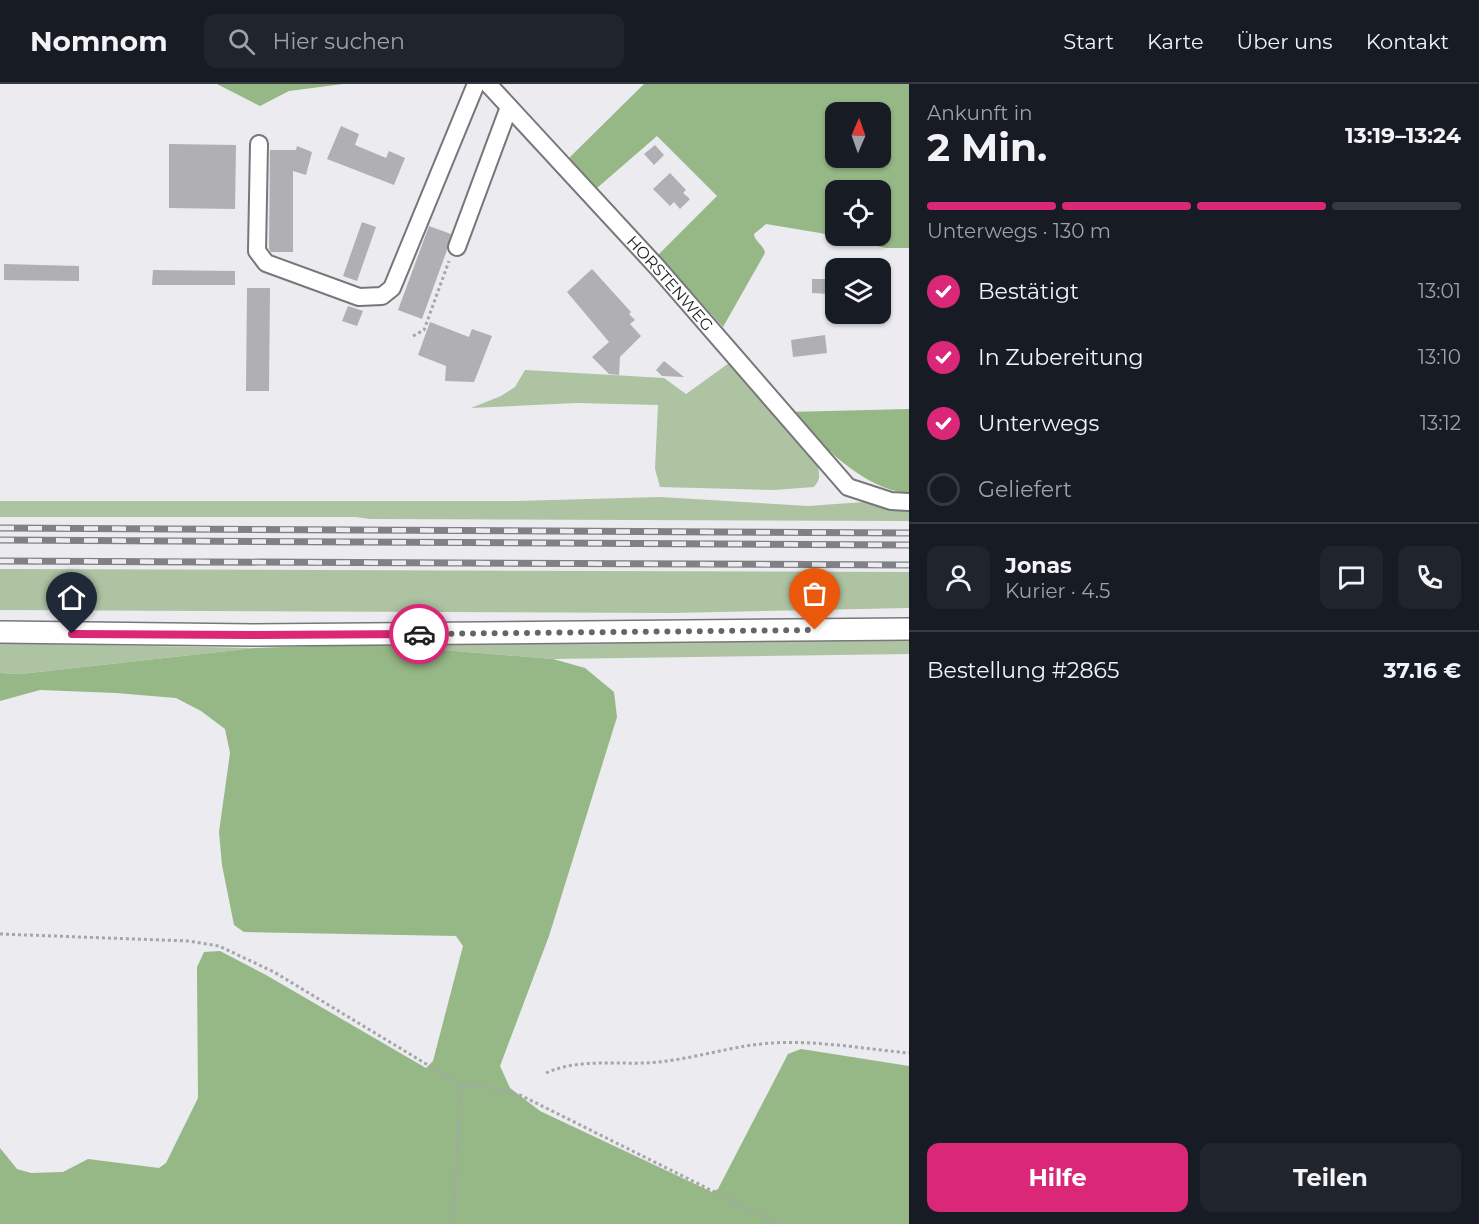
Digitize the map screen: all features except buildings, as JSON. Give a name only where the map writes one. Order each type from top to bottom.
[{"type":"main road","points":[[0,632],[265,635],[909,629]]},
{"type":"street","points":[[259,144],[257,251],[266,263],[359,297],[382,296],[392,288],[476,84]]},
{"type":"street","name":"HORSTENWEG","points":[[488,84],[657,267],[848,487],[891,501],[909,502]]},
{"type":"street","points":[[457,247],[509,107]]},
{"type":"path","points":[[413,336],[424,330],[452,252],[457,247]]},
{"type":"path","points":[[0,934],[188,941],[219,946],[274,972],[461,1085],[487,1087],[520,1095],[779,1224]]},
{"type":"path","points":[[546,1073],[559,1067],[658,1062],[772,1043],[909,1053]]},
{"type":"path","points":[[453,1224],[461,1085]]},
{"type":"green space","points":[[217,84],[343,84],[289,91],[260,106]]},
{"type":"green space","points":[[644,84],[909,84],[909,248],[877,246],[891,246],[891,180],[825,180],[825,234],[766,224],[754,234],[765,253],[723,327],[658,255],[717,196],[657,136],[597,188],[569,158]]},
{"type":"green space","points":[[729,363],[818,467],[819,478],[814,487],[774,490],[660,487],[655,469],[658,405],[576,403],[471,408],[501,396],[515,387],[525,370],[664,378],[686,394]]},
{"type":"green space","points":[[909,409],[909,493],[892,490],[859,474],[828,450],[788,412]]},
{"type":"green space","points":[[660,497],[808,506],[864,502],[909,508],[909,521],[0,517],[0,501],[517,501]]},
{"type":"green space","points":[[0,569],[909,572],[909,608],[672,613],[0,610]]},
{"type":"green space","points":[[909,640],[909,654],[553,659],[369,644]]},
{"type":"green space","points":[[0,643],[255,648],[20,674],[0,673]]},
{"type":"green space","points":[[369,644],[553,659],[585,668],[614,692],[617,717],[549,936],[500,1066],[510,1088],[540,1111],[712,1192],[718,1189],[788,1054],[801,1049],[909,1066],[909,1224],[0,1224],[0,1148],[17,1169],[31,1173],[63,1172],[88,1159],[159,1168],[166,1163],[198,1098],[197,967],[204,952],[220,951],[266,975],[426,1068],[433,1061],[463,946],[456,936],[244,932],[234,925],[222,865],[219,832],[230,753],[225,729],[201,711],[176,698],[40,690],[0,701],[0,673],[20,674],[255,648]]},
{"type":"railway","points":[[0,528],[909,533]]},
{"type":"railway","points":[[0,540],[909,545]]},
{"type":"railway","points":[[0,561],[909,565]]},
{"type":"way so far","points":[[419,634],[815,630]]},
{"type":"route","points":[[72,634],[419,634]]}]
